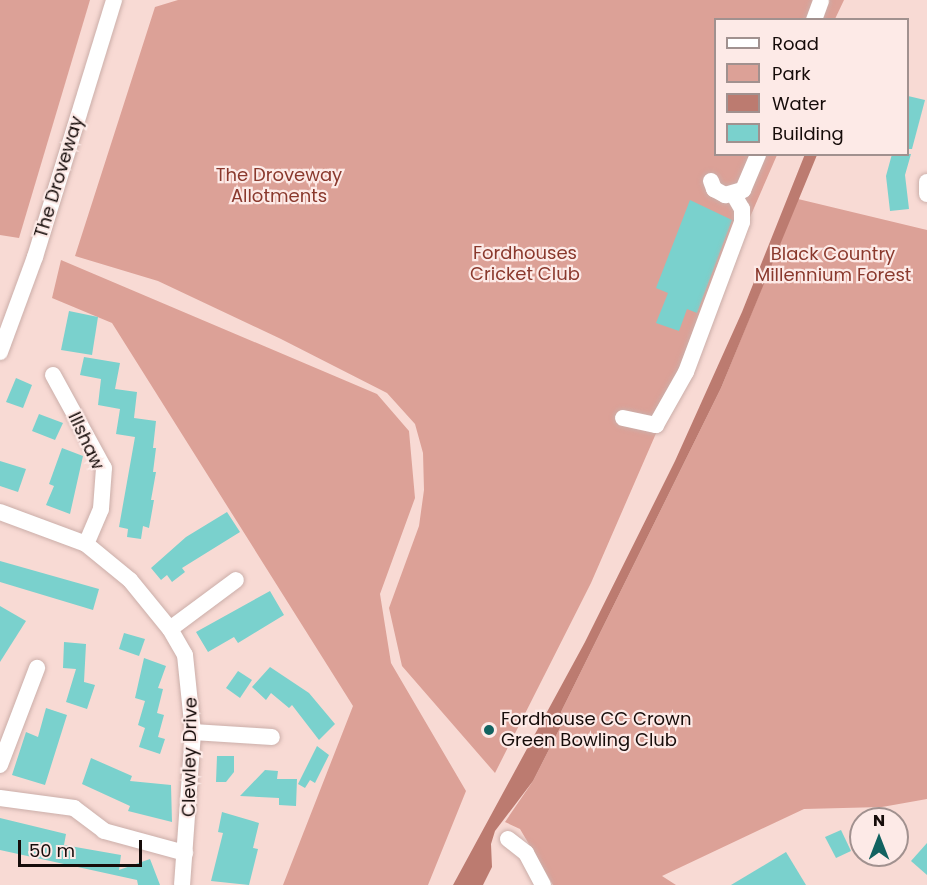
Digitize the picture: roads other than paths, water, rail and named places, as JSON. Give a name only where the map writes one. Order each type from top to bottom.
[{"type":"street","name":"The Droveway","points":[[0,352],[114,0]]},
{"type":"street","points":[[815,18],[821,1]]},
{"type":"street","points":[[734,195],[743,190],[757,156]]},
{"type":"street","points":[[623,418],[656,425],[686,372],[742,222],[742,209],[734,195],[714,189],[711,181]]},
{"type":"street","points":[[927,182],[927,194]]},
{"type":"street","name":"Illshaw","points":[[53,375],[104,468],[101,509],[86,544]]},
{"type":"street","name":"Clewley Drive","points":[[0,512],[86,544],[130,580],[170,629],[184,655],[193,732],[183,885]]},
{"type":"street","points":[[170,629],[236,580]]},
{"type":"street","points":[[0,765],[37,668]]},
{"type":"street","points":[[193,732],[272,737]]},
{"type":"street","points":[[0,798],[74,808],[104,831],[185,853]]},
{"type":"street","points":[[508,838],[526,853],[543,885]]},
{"type":"water","points":[[804,156],[817,156],[721,388],[561,712],[564,720],[533,781],[495,831],[491,844],[492,867],[483,885],[453,885],[585,642],[675,461],[742,312]]},
{"type":"place","name":"Fordhouse CC Crown Green Bowling Club","points":[[489,730]]},
{"type":"park label","name":"The Droveway Allotments","points":[[279,186]]},
{"type":"park label","name":"Fordhouses Cricket Club","points":[[525,264]]},
{"type":"park label","name":"Black Country Millennium Forest","points":[[833,265]]}]
